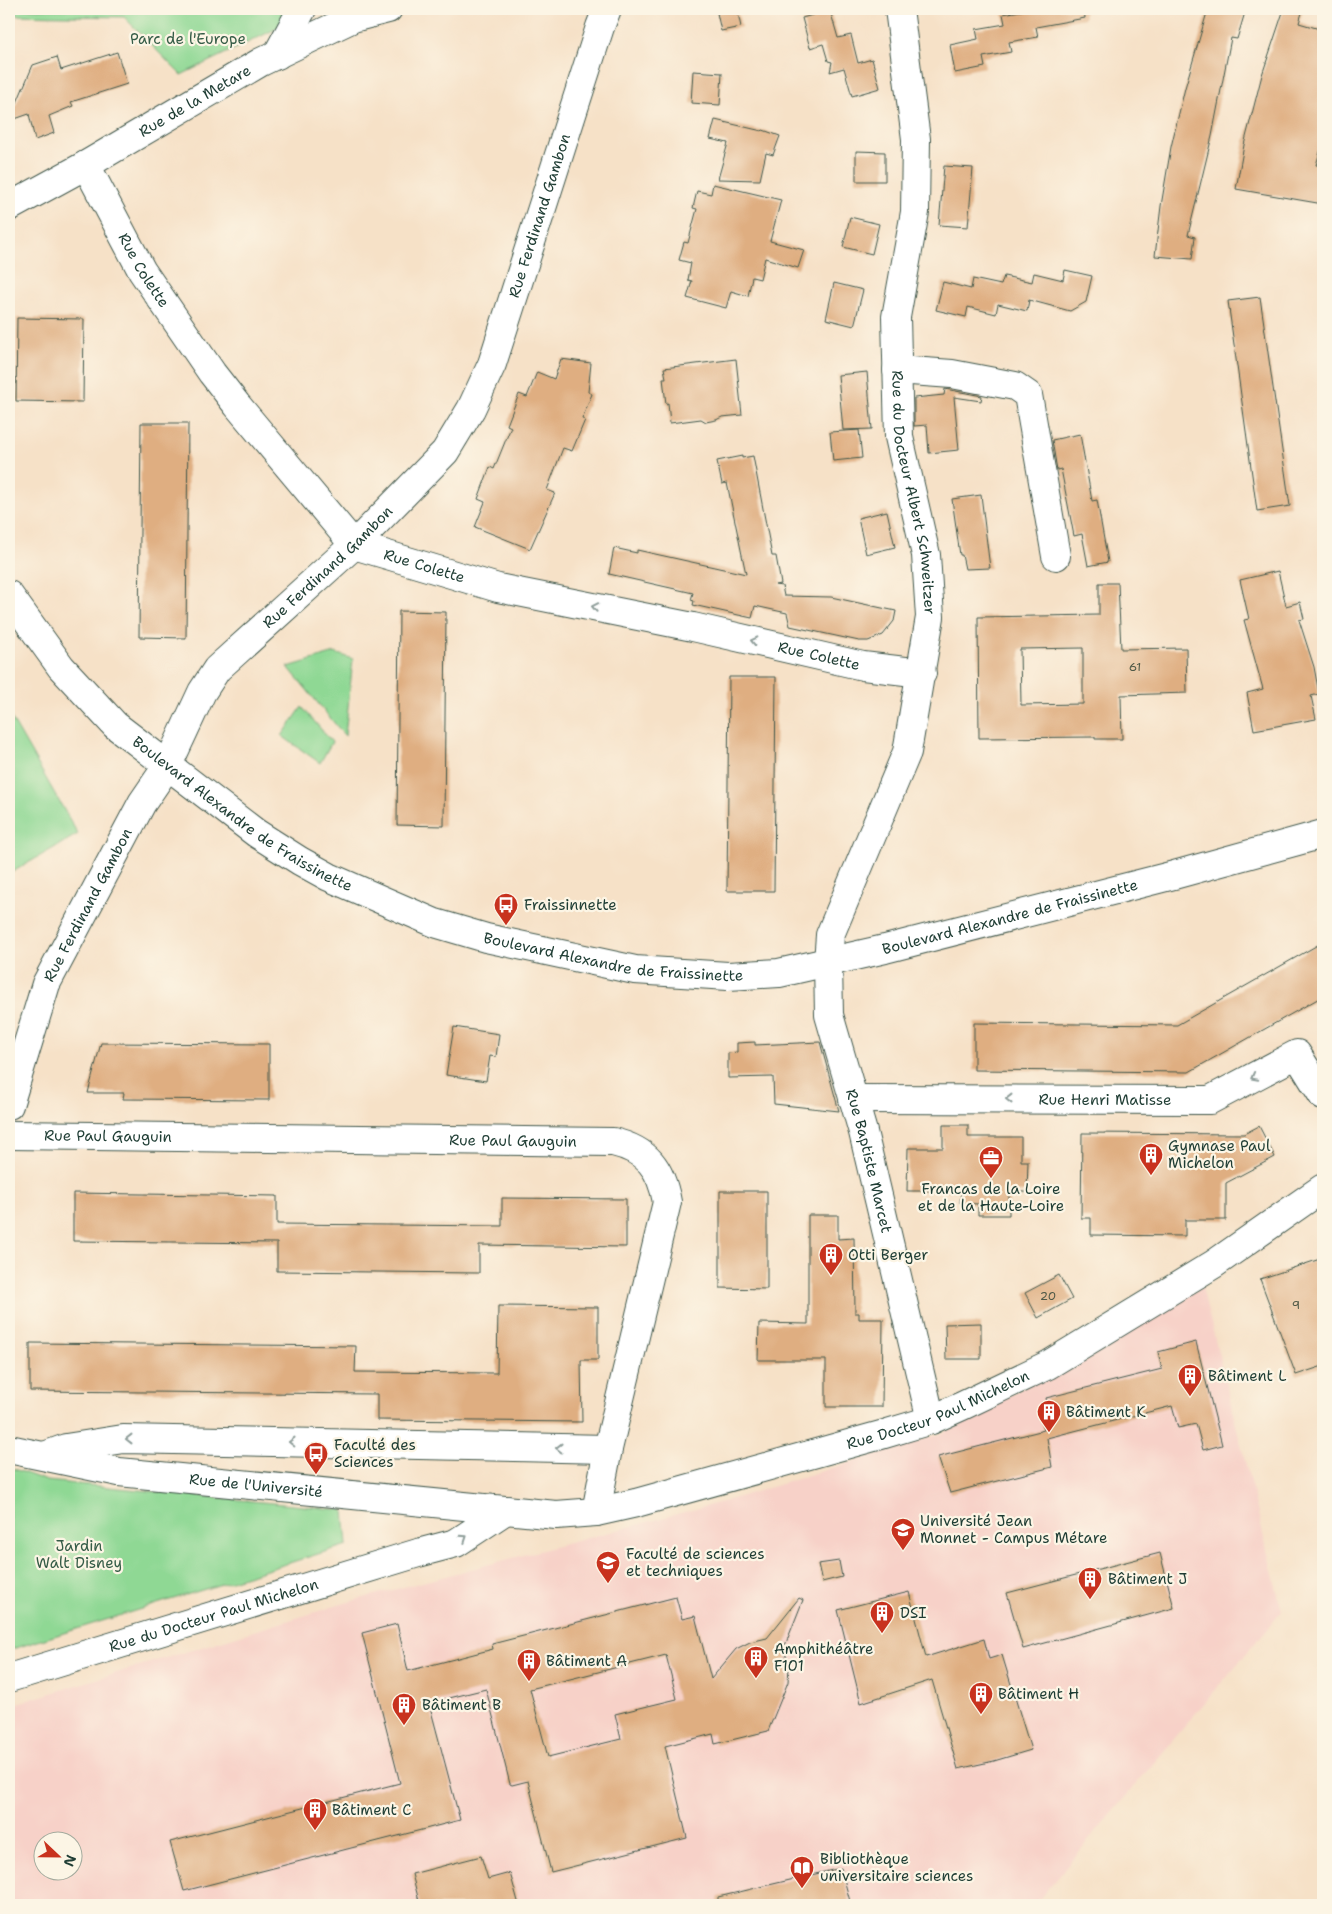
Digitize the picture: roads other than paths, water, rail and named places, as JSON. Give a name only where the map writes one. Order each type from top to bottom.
[{"type":"street","points":[[277,55],[302,9]]},
{"type":"street","name":"Rue de la Metare","points":[[9,207],[86,165],[261,62],[350,14],[388,9]]},
{"type":"street","name":"Rue Ferdinand Gambon","points":[[9,1105],[46,984],[142,802],[168,765],[202,692],[217,669],[354,545],[445,452],[471,409],[492,364],[607,9]]},
{"type":"street","name":"Rue du Docteur Albert Schweitzer","points":[[828,962],[830,935],[907,752],[930,617],[926,555],[899,437],[896,317],[915,212],[916,139],[898,9]]},
{"type":"street","name":"Rue Colette","points":[[86,165],[142,271],[212,373],[236,405],[354,545],[498,588],[693,627],[863,666],[922,672]]},
{"type":"street","points":[[897,370],[952,374],[1015,386],[1028,395],[1056,556]]},
{"type":"street","name":"Boulevard Alexandre de Fraissinette","points":[[9,595],[61,667],[115,725],[256,833],[329,877],[435,923],[477,936],[635,970],[728,976],[779,973],[886,949],[1323,834]]},
{"type":"street","name":"Rue Baptiste Marcet","points":[[828,962],[829,1015],[863,1132],[931,1420]]},
{"type":"street","name":"Rue Henri Matisse","points":[[853,1098],[1210,1100],[1297,1054],[1323,1096]]},
{"type":"street","name":"Rue Paul Gauguin","points":[[9,1135],[612,1142],[630,1146],[646,1157],[658,1173],[667,1202],[608,1449],[596,1512]]},
{"type":"street","name":"Rue Docteur Paul Michelon","points":[[506,1510],[556,1515],[596,1512],[931,1420],[1048,1365],[1214,1264],[1323,1188]]},
{"type":"street","points":[[42,1457],[66,1448],[123,1439],[608,1449]]},
{"type":"street","name":"Rue de l'Université","points":[[9,1449],[119,1472],[506,1510]]},
{"type":"street","name":"Rue du Docteur Paul Michelon","points":[[418,1553],[462,1507]]},
{"type":"street","name":"Rue du Docteur Paul Michelon","points":[[9,1678],[456,1543],[506,1510]]},
{"type":"place","name":"Fraissinnette","points":[[506,926]]},
{"type":"place","name":"Gymnase Paul Michelon","points":[[1151,1176]]},
{"type":"place","name":"Francas de la Loire et de la Haute-Loire","points":[[991,1179]]},
{"type":"place","name":"Otti Berger","points":[[831,1276]]},
{"type":"place","name":"Bâtiment L","points":[[1190,1397]]},
{"type":"place","name":"Bâtiment K","points":[[1049,1433]]},
{"type":"place","name":"Faculté des Sciences","points":[[316,1475]]},
{"type":"place","name":"Université Jean Monnet - Campus Métare","points":[[903,1551]]},
{"type":"place","name":"Faculté de sciences et techniques","points":[[608,1584]]},
{"type":"place","name":"Bâtiment J","points":[[1090,1600]]},
{"type":"place","name":"DSI","points":[[882,1634]]},
{"type":"place","name":"Amphithéâtre F101","points":[[756,1679]]},
{"type":"place","name":"Bâtiment A","points":[[529,1682]]},
{"type":"place","name":"Bâtiment H","points":[[981,1715]]},
{"type":"place","name":"Bâtiment B","points":[[404,1726]]},
{"type":"place","name":"Bâtiment C","points":[[315,1831]]},
{"type":"place","name":"Bibliothèque universitaire sciences","points":[[802,1889]]},
{"type":"park label","name":"Parc de l'Europe","points":[[188,39]]},
{"type":"park label","name":"Jardin Walt Disney","points":[[79,1554]]}]
